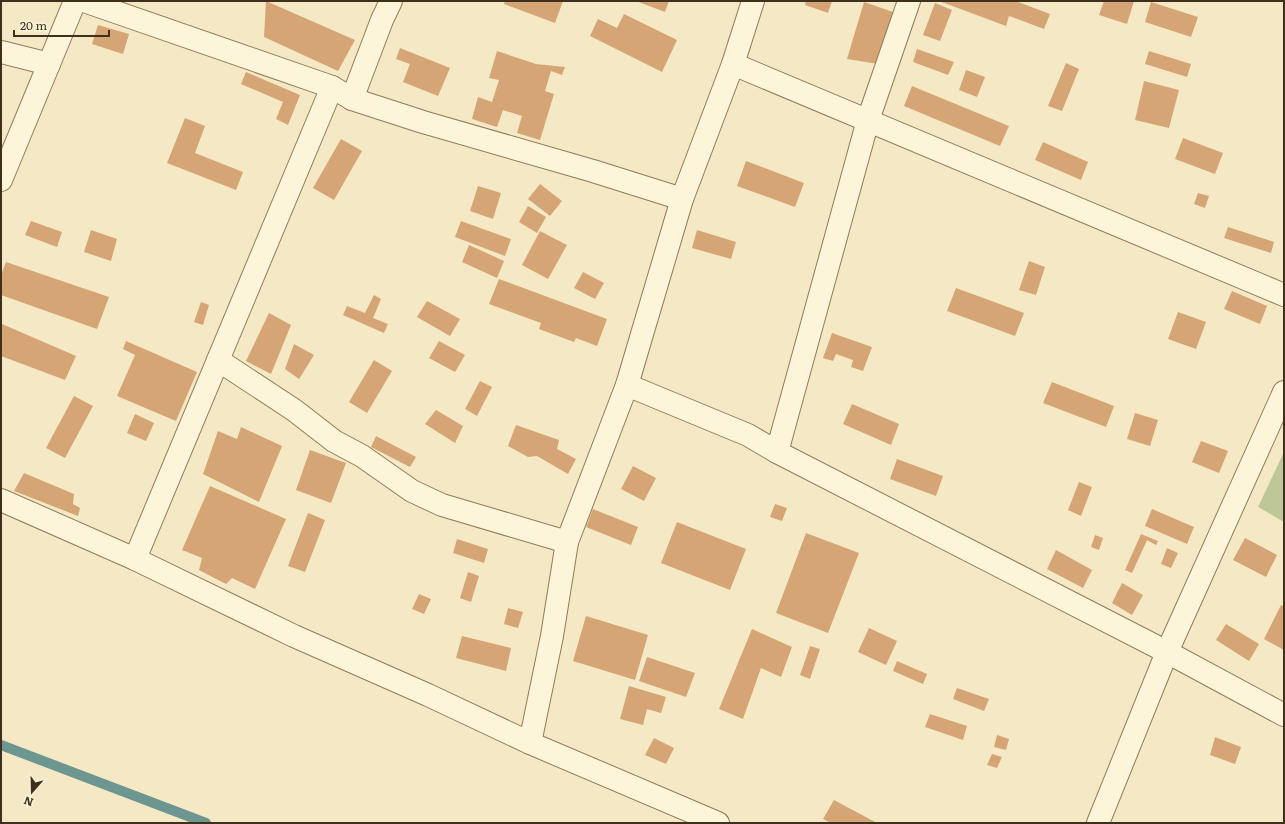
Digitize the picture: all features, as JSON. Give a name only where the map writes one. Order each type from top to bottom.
[{"type":"street","points":[[1,180],[75,1]]},
{"type":"street","points":[[84,1],[332,87],[352,99],[423,122],[593,171],[682,199]]},
{"type":"street","points":[[352,99],[382,20],[391,1]]},
{"type":"street","points":[[530,743],[552,636],[567,542],[627,385],[682,199],[733,64],[752,1]]},
{"type":"street","points":[[777,452],[868,120],[909,1]]},
{"type":"street","points":[[1,52],[49,64]]},
{"type":"street","points":[[733,64],[1284,295]]},
{"type":"street","points":[[135,559],[332,87]]},
{"type":"street","points":[[218,360],[294,410],[334,441],[362,456],[412,491],[442,505],[567,542]]},
{"type":"street","points":[[627,385],[748,434],[777,452],[1167,652],[1284,715]]},
{"type":"street","points":[[1098,823],[1167,652],[1284,392]]},
{"type":"street","points":[[1,500],[135,559],[294,636],[428,695],[530,743],[718,823]]},
{"type":"green space","points":[[1284,452],[1284,522],[1258,507]]},
{"type":"building","points":[[266,1],[355,40],[338,71],[264,37]]},
{"type":"building","points":[[505,1],[563,1],[555,23],[504,4]]},
{"type":"building","points":[[636,1],[669,1],[665,12]]},
{"type":"building","points":[[806,1],[832,1],[828,13],[805,5]]},
{"type":"building","points":[[939,1],[1015,1],[1050,14],[1044,29],[1009,16],[1006,26]]},
{"type":"building","points":[[1104,1],[1134,1],[1127,24],[1099,15]]},
{"type":"building","points":[[864,2],[893,12],[878,64],[847,59]]},
{"type":"building","points":[[1151,2],[1198,17],[1191,37],[1145,22]]},
{"type":"building","points":[[935,3],[952,10],[940,41],[923,35]]},
{"type":"building","points":[[624,14],[677,40],[662,72],[590,36],[598,19],[617,28]]},
{"type":"building","points":[[98,25],[129,34],[123,54],[92,44]]},
{"type":"building","points":[[400,48],[450,68],[438,96],[403,82],[410,64],[396,59]]},
{"type":"building","points":[[917,49],[954,62],[948,75],[913,62]]},
{"type":"building","points":[[497,51],[536,64],[565,67],[562,75],[551,71],[545,91],[554,94],[540,140],[517,133],[522,116],[503,110],[497,127],[472,119],[478,97],[492,102],[499,80],[489,78]]},
{"type":"building","points":[[1149,51],[1191,64],[1187,77],[1145,64]]},
{"type":"building","points":[[1066,63],[1079,69],[1062,111],[1048,106]]},
{"type":"building","points":[[966,70],[985,77],[977,97],[959,90]]},
{"type":"building","points":[[246,72],[300,95],[288,125],[276,119],[283,102],[241,84]]},
{"type":"building","points":[[1144,81],[1179,90],[1169,128],[1135,120]]},
{"type":"building","points":[[912,86],[1009,126],[1000,146],[904,106]]},
{"type":"building","points":[[185,118],[205,126],[195,153],[243,172],[236,190],[167,163]]},
{"type":"building","points":[[1183,138],[1223,153],[1215,174],[1175,159]]},
{"type":"building","points":[[341,139],[362,151],[334,200],[313,188]]},
{"type":"building","points":[[1043,142],[1088,162],[1081,180],[1035,160]]},
{"type":"building","points":[[746,161],[804,183],[795,207],[737,186]]},
{"type":"building","points":[[540,184],[562,201],[550,216],[528,199]]},
{"type":"building","points":[[478,186],[501,193],[493,219],[470,211]]},
{"type":"building","points":[[1198,193],[1209,196],[1205,208],[1194,204]]},
{"type":"building","points":[[528,206],[546,217],[537,233],[519,222]]},
{"type":"building","points":[[31,221],[62,232],[57,247],[25,235]]},
{"type":"building","points":[[461,221],[511,239],[505,256],[455,237]]},
{"type":"building","points":[[1228,227],[1274,242],[1271,253],[1224,238]]},
{"type":"building","points":[[91,230],[117,239],[111,261],[84,252]]},
{"type":"building","points":[[697,230],[736,242],[731,259],[692,248]]},
{"type":"building","points":[[540,231],[567,245],[548,279],[522,265]]},
{"type":"building","points":[[469,245],[504,261],[497,278],[462,262]]},
{"type":"building","points":[[1029,261],[1045,267],[1036,295],[1019,290]]},
{"type":"building","points":[[6,262],[109,297],[97,329],[1,295],[1,275]]},
{"type":"building","points":[[583,272],[604,283],[595,299],[574,288]]},
{"type":"building","points":[[499,279],[607,319],[597,346],[576,338],[574,342],[539,329],[541,323],[489,304]]},
{"type":"building","points":[[956,288],[1024,313],[1015,336],[947,311]]},
{"type":"building","points":[[1232,291],[1267,306],[1260,324],[1224,309]]},
{"type":"building","points":[[374,295],[381,299],[373,318],[388,324],[384,333],[343,315],[347,306],[365,313]]},
{"type":"building","points":[[427,301],[460,319],[450,336],[417,317]]},
{"type":"building","points":[[201,302],[209,305],[203,325],[194,322]]},
{"type":"building","points":[[1178,312],[1206,322],[1196,349],[1168,339]]},
{"type":"building","points":[[269,313],[291,325],[271,374],[246,361]]},
{"type":"building","points":[[2,324],[76,356],[65,380],[1,356]]},
{"type":"building","points":[[832,333],[872,347],[863,371],[851,367],[853,360],[836,354],[833,361],[823,358]]},
{"type":"building","points":[[126,341],[197,372],[176,421],[117,396],[135,355],[123,349]]},
{"type":"building","points":[[439,341],[465,355],[455,372],[429,358]]},
{"type":"building","points":[[294,344],[314,355],[299,379],[285,369]]},
{"type":"building","points":[[374,360],[392,371],[367,413],[349,402]]},
{"type":"building","points":[[480,381],[492,387],[477,416],[465,409]]},
{"type":"building","points":[[1052,382],[1114,406],[1106,427],[1043,403]]},
{"type":"building","points":[[74,396],[93,406],[65,458],[46,448]]},
{"type":"building","points":[[852,404],[899,424],[891,445],[843,424]]},
{"type":"building","points":[[436,410],[463,426],[455,443],[425,424]]},
{"type":"building","points":[[1135,413],[1158,420],[1150,446],[1127,439]]},
{"type":"building","points":[[135,414],[154,423],[146,441],[127,433]]},
{"type":"building","points":[[516,425],[559,440],[557,449],[576,459],[568,474],[537,456],[528,457],[508,446]]},
{"type":"building","points":[[241,427],[282,446],[259,502],[203,474],[218,431],[237,439]]},
{"type":"building","points":[[376,436],[416,457],[410,467],[371,447]]},
{"type":"building","points":[[1201,441],[1228,451],[1219,473],[1192,462]]},
{"type":"building","points":[[310,450],[346,463],[331,503],[296,490]]},
{"type":"building","points":[[897,459],[943,476],[936,496],[890,479]]},
{"type":"building","points":[[633,466],[656,478],[644,501],[621,489]]},
{"type":"building","points":[[24,473],[74,494],[73,504],[80,508],[78,516],[14,491]]},
{"type":"building","points":[[1079,482],[1092,487],[1081,516],[1068,510]]},
{"type":"building","points":[[210,486],[286,519],[255,589],[232,578],[226,584],[199,570],[202,558],[182,550]]},
{"type":"building","points":[[775,504],[787,508],[782,521],[770,517]]},
{"type":"building","points":[[593,509],[638,527],[631,545],[586,527]]},
{"type":"building","points":[[1152,509],[1194,527],[1187,544],[1145,526]]},
{"type":"building","points":[[308,513],[325,520],[305,572],[288,566]]},
{"type":"building","points":[[677,522],[746,549],[730,590],[661,563]]},
{"type":"building","points":[[806,533],[859,553],[828,633],[776,613]]},
{"type":"building","points":[[1141,534],[1158,541],[1156,545],[1147,540],[1132,573],[1125,570]]},
{"type":"building","points":[[1095,535],[1103,538],[1099,550],[1091,547]]},
{"type":"building","points":[[1245,538],[1277,555],[1266,577],[1233,560]]},
{"type":"building","points":[[457,539],[488,549],[484,563],[453,553]]},
{"type":"building","points":[[1167,548],[1178,553],[1171,568],[1161,564]]},
{"type":"building","points":[[1056,550],[1092,570],[1083,588],[1047,569]]},
{"type":"building","points":[[468,572],[479,576],[471,602],[460,598]]},
{"type":"building","points":[[1122,583],[1143,595],[1132,615],[1112,603]]},
{"type":"building","points":[[419,594],[431,599],[424,614],[412,609]]},
{"type":"building","points":[[1281,605],[1284,606],[1284,650],[1264,639]]},
{"type":"building","points":[[508,608],[523,612],[518,628],[504,624]]},
{"type":"building","points":[[586,616],[648,635],[635,680],[573,661]]},
{"type":"building","points":[[1226,624],[1259,644],[1249,661],[1216,640]]},
{"type":"building","points":[[869,628],[897,641],[886,665],[858,652]]},
{"type":"building","points":[[752,629],[792,647],[781,677],[761,668],[743,719],[719,709]]},
{"type":"building","points":[[462,636],[511,648],[506,671],[456,658]]},
{"type":"building","points":[[810,646],[820,649],[810,679],[800,675]]},
{"type":"building","points":[[647,657],[695,673],[686,697],[639,681]]},
{"type":"building","points":[[897,661],[927,674],[923,684],[893,671]]},
{"type":"building","points":[[629,686],[666,697],[661,713],[647,709],[643,725],[620,719]]},
{"type":"building","points":[[957,688],[989,699],[984,711],[953,699]]},
{"type":"building","points":[[930,714],[967,726],[963,740],[925,727]]},
{"type":"building","points":[[997,735],[1009,739],[1006,750],[994,747]]},
{"type":"building","points":[[1215,737],[1241,747],[1235,764],[1210,755]]},
{"type":"building","points":[[654,738],[674,748],[666,764],[645,755]]},
{"type":"building","points":[[992,754],[1002,757],[997,768],[987,765]]},
{"type":"building","points":[[834,800],[877,823],[831,823],[823,819]]},
{"type":"waterway","points":[[1,745],[206,823]]}]
